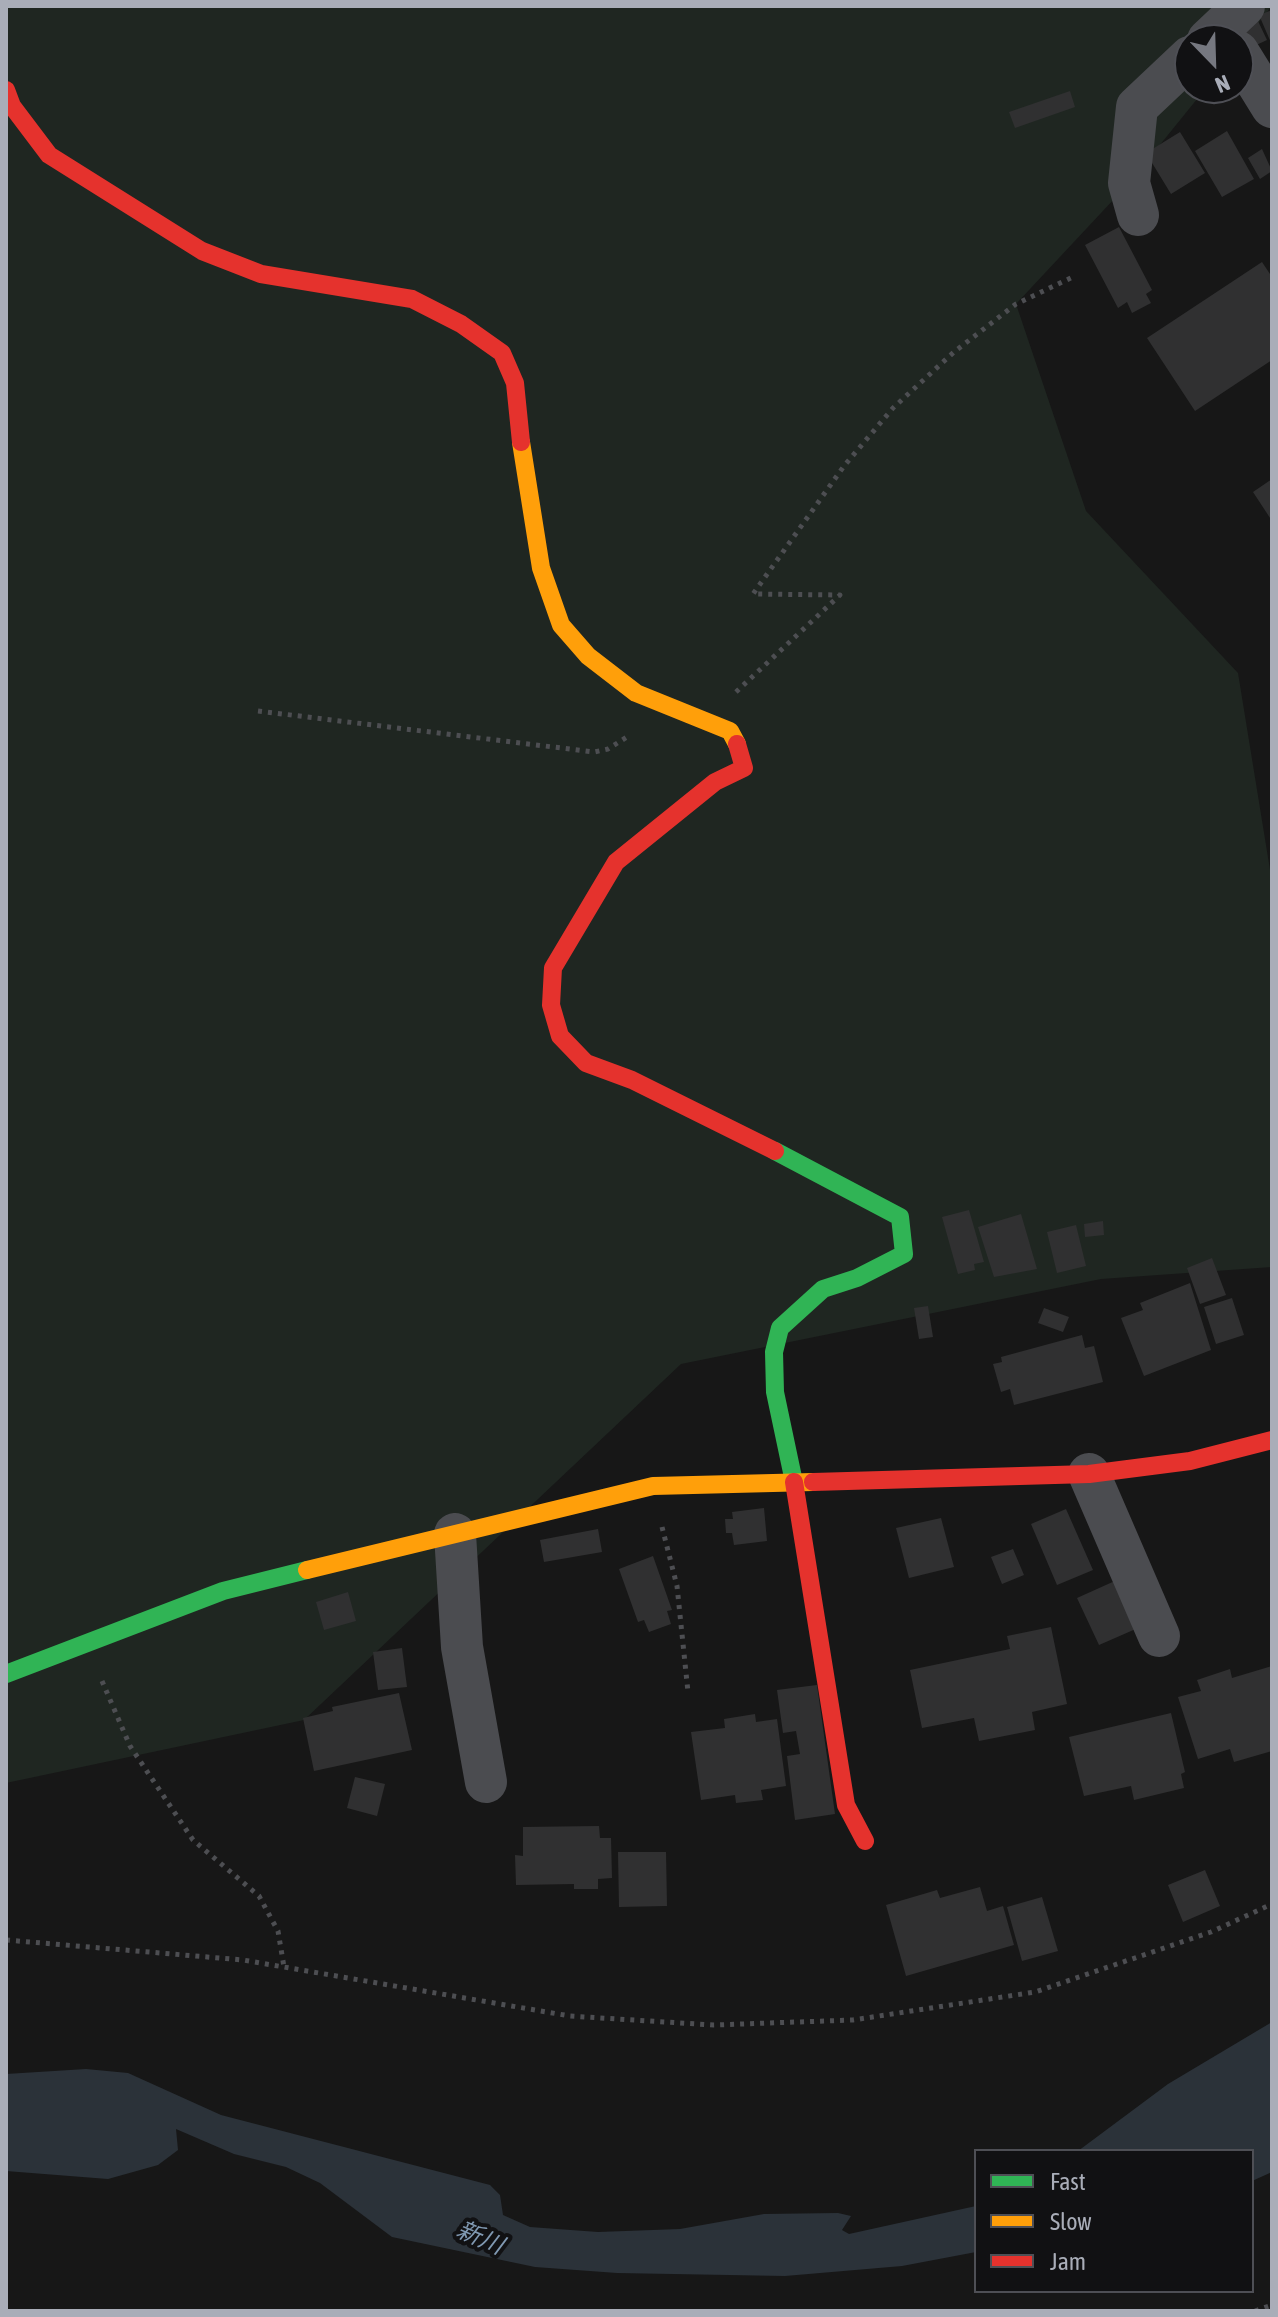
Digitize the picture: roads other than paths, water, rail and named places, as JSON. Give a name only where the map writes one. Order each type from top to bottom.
[{"type":"street","points":[[1138,215],[1129,183],[1137,107],[1174,72]]},
{"type":"street","points":[[1254,76],[1272,107]]},
{"type":"street","points":[[6,90],[12,106],[49,155],[202,251],[261,274],[412,299],[461,324],[502,353],[515,383],[525,481],[541,568],[561,625],[588,656],[636,693],[730,731],[741,750],[744,768],[715,782],[616,862],[553,968],[551,1005],[560,1036],[586,1063],[632,1080],[815,1170],[900,1217],[904,1254],[857,1278],[823,1289],[780,1328],[774,1352],[775,1392],[794,1481],[846,1805],[865,1841]]},
{"type":"street","points":[[6,1674],[223,1591],[653,1486],[1089,1474],[1190,1461],[1272,1440]]},
{"type":"street","points":[[1089,1474],[1159,1636]]},
{"type":"street","points":[[455,1534],[462,1647],[486,1782]]},
{"type":"water","points":[[1272,2022],[1272,2172],[1254,2180],[1254,2149],[1081,2149],[1168,2084]]},
{"type":"water","name":"新川","points":[[86,2069],[128,2073],[221,2115],[490,2185],[500,2195],[503,2215],[530,2227],[598,2232],[680,2229],[764,2214],[838,2213],[851,2216],[842,2230],[849,2234],[974,2206],[974,2252],[902,2266],[785,2276],[617,2273],[535,2267],[392,2237],[320,2183],[286,2167],[234,2154],[176,2129],[178,2150],[158,2165],[108,2179],[6,2171],[6,2074]]}]
